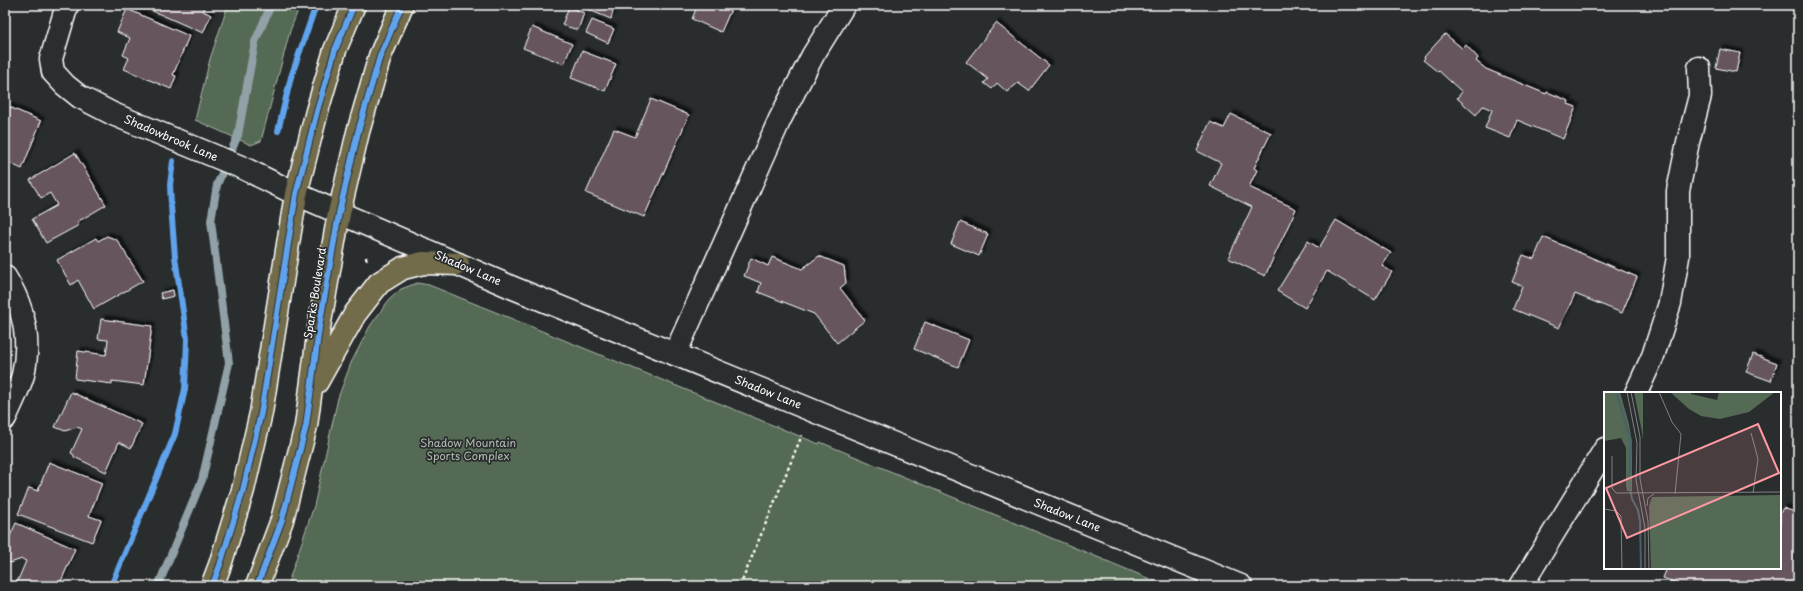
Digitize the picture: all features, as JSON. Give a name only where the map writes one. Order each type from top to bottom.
[{"type":"main road","points":[[212,586],[243,490],[261,413],[296,194],[335,50],[354,5]]},
{"type":"main road","name":"Sparks Boulevard","points":[[257,586],[282,520],[306,426],[319,328],[339,213],[358,132],[380,56],[402,5]]},
{"type":"main road","points":[[310,398],[332,354],[355,314],[379,283],[404,268],[423,263],[458,264]]},
{"type":"street","name":"Shadowbrook Lane","points":[[67,5],[51,59],[52,72],[65,85],[80,97],[113,114],[241,168],[296,194]]},
{"type":"street","points":[[675,354],[780,119],[813,55],[844,5]]},
{"type":"street","points":[[1636,392],[1653,356],[1670,303],[1678,257],[1678,191],[1688,142],[1700,96],[1699,68]]},
{"type":"street","name":"Shadow Lane","points":[[296,194],[458,264],[1241,586]]},
{"type":"street","points":[[5,277],[16,294],[25,322],[27,349],[23,376],[5,418]]},
{"type":"street","points":[[1521,586],[1604,451]]},
{"type":"path","points":[[740,586],[802,435]]},
{"type":"green space","points":[[228,5],[300,5],[290,31],[261,141],[251,145],[195,120],[210,59]]},
{"type":"green space","name":"Shadow Mountain Sports Complex","points":[[417,283],[429,285],[819,444],[820,442],[1167,586],[287,586],[314,506],[338,398],[351,363],[370,326],[389,300],[401,289]]},
{"type":"building","points":[[139,5],[206,5],[203,11],[211,15],[203,33]]},
{"type":"building","points":[[591,5],[608,5],[614,7],[611,19],[589,10]]},
{"type":"building","points":[[689,5],[733,5],[721,32],[692,19],[696,9]]},
{"type":"building","points":[[569,7],[584,13],[578,30],[562,25]]},
{"type":"building","points":[[127,9],[189,36],[173,75],[176,76],[171,89],[124,69],[129,58],[123,55],[130,38],[117,32]]},
{"type":"building","points":[[592,20],[614,29],[608,43],[586,33]]},
{"type":"building","points":[[996,23],[1049,65],[1029,91],[1018,83],[1007,92],[997,83],[992,89],[984,83],[988,79],[966,62]]},
{"type":"building","points":[[532,27],[572,44],[564,64],[523,48]]},
{"type":"building","points":[[1445,34],[1463,49],[1466,45],[1478,58],[1476,61],[1486,69],[1546,94],[1547,92],[1569,101],[1568,104],[1576,107],[1563,139],[1517,120],[1510,138],[1485,128],[1492,110],[1483,106],[1476,115],[1457,98],[1462,92],[1439,71],[1438,72],[1423,60]]},
{"type":"building","points":[[1720,49],[1740,53],[1736,72],[1716,68]]},
{"type":"building","points":[[582,51],[616,64],[605,91],[571,78]]},
{"type":"building","points":[[651,99],[689,115],[644,217],[586,193],[614,129],[635,137]]},
{"type":"building","points":[[5,105],[41,121],[22,169],[5,161],[7,152],[5,152]]},
{"type":"building","points":[[1231,114],[1271,133],[1254,168],[1257,170],[1249,187],[1296,209],[1265,276],[1228,258],[1252,207],[1210,186],[1221,163],[1197,151],[1210,122],[1224,128]]},
{"type":"building","points":[[75,153],[106,205],[77,222],[79,225],[46,243],[32,219],[57,205],[50,193],[41,198],[30,180]]},
{"type":"building","points":[[1336,220],[1391,253],[1382,266],[1392,272],[1375,300],[1327,271],[1305,308],[1277,291],[1308,241],[1319,248]]},
{"type":"building","points":[[960,222],[988,234],[979,256],[951,244]]},
{"type":"building","points":[[107,236],[117,240],[143,281],[94,309],[78,280],[71,285],[57,260],[96,238],[98,241]]},
{"type":"building","points":[[1543,237],[1637,277],[1622,313],[1575,294],[1559,328],[1513,309],[1522,286],[1512,282],[1523,255],[1534,259]]},
{"type":"building","points":[[819,256],[844,266],[846,283],[840,288],[865,320],[837,343],[814,314],[758,292],[761,283],[744,276],[751,258],[768,266],[772,257],[802,269]]},
{"type":"building","points":[[173,290],[174,296],[162,299],[160,293]]},
{"type":"building","points":[[101,319],[152,326],[144,385],[112,381],[112,384],[75,379],[78,351],[106,355],[108,340],[98,339]]},
{"type":"building","points":[[925,322],[969,340],[958,367],[914,349]]},
{"type":"building","points":[[1753,354],[1777,363],[1771,381],[1746,372]]},
{"type":"building","points":[[71,392],[142,424],[131,448],[119,442],[106,472],[74,457],[71,453],[82,429],[77,427],[65,431],[55,427]]},
{"type":"building","points":[[49,462],[102,483],[89,516],[101,520],[92,542],[18,514],[29,488],[38,491]]},
{"type":"building","points":[[1783,508],[1798,513],[1798,586],[1684,586],[1663,578],[1667,569],[1781,569],[1781,511]]},
{"type":"building","points":[[16,523],[75,549],[59,586],[16,585],[26,561],[22,559],[10,563],[5,561],[5,547]]},
{"type":"waterway","points":[[158,586],[202,480],[229,363],[211,221],[217,185],[238,135],[255,42],[271,5]]},
{"type":"cycle path","points":[[278,131],[291,77],[316,5]]},
{"type":"cycle path","points":[[212,586],[243,490],[261,413],[296,194],[317,111],[335,50],[354,5]]},
{"type":"cycle path","points":[[257,586],[282,520],[306,426],[319,328],[339,213],[358,132],[380,56],[402,5]]},
{"type":"cycle path","points":[[111,586],[175,434],[185,389],[187,339],[175,257],[170,185],[173,161]]}]
